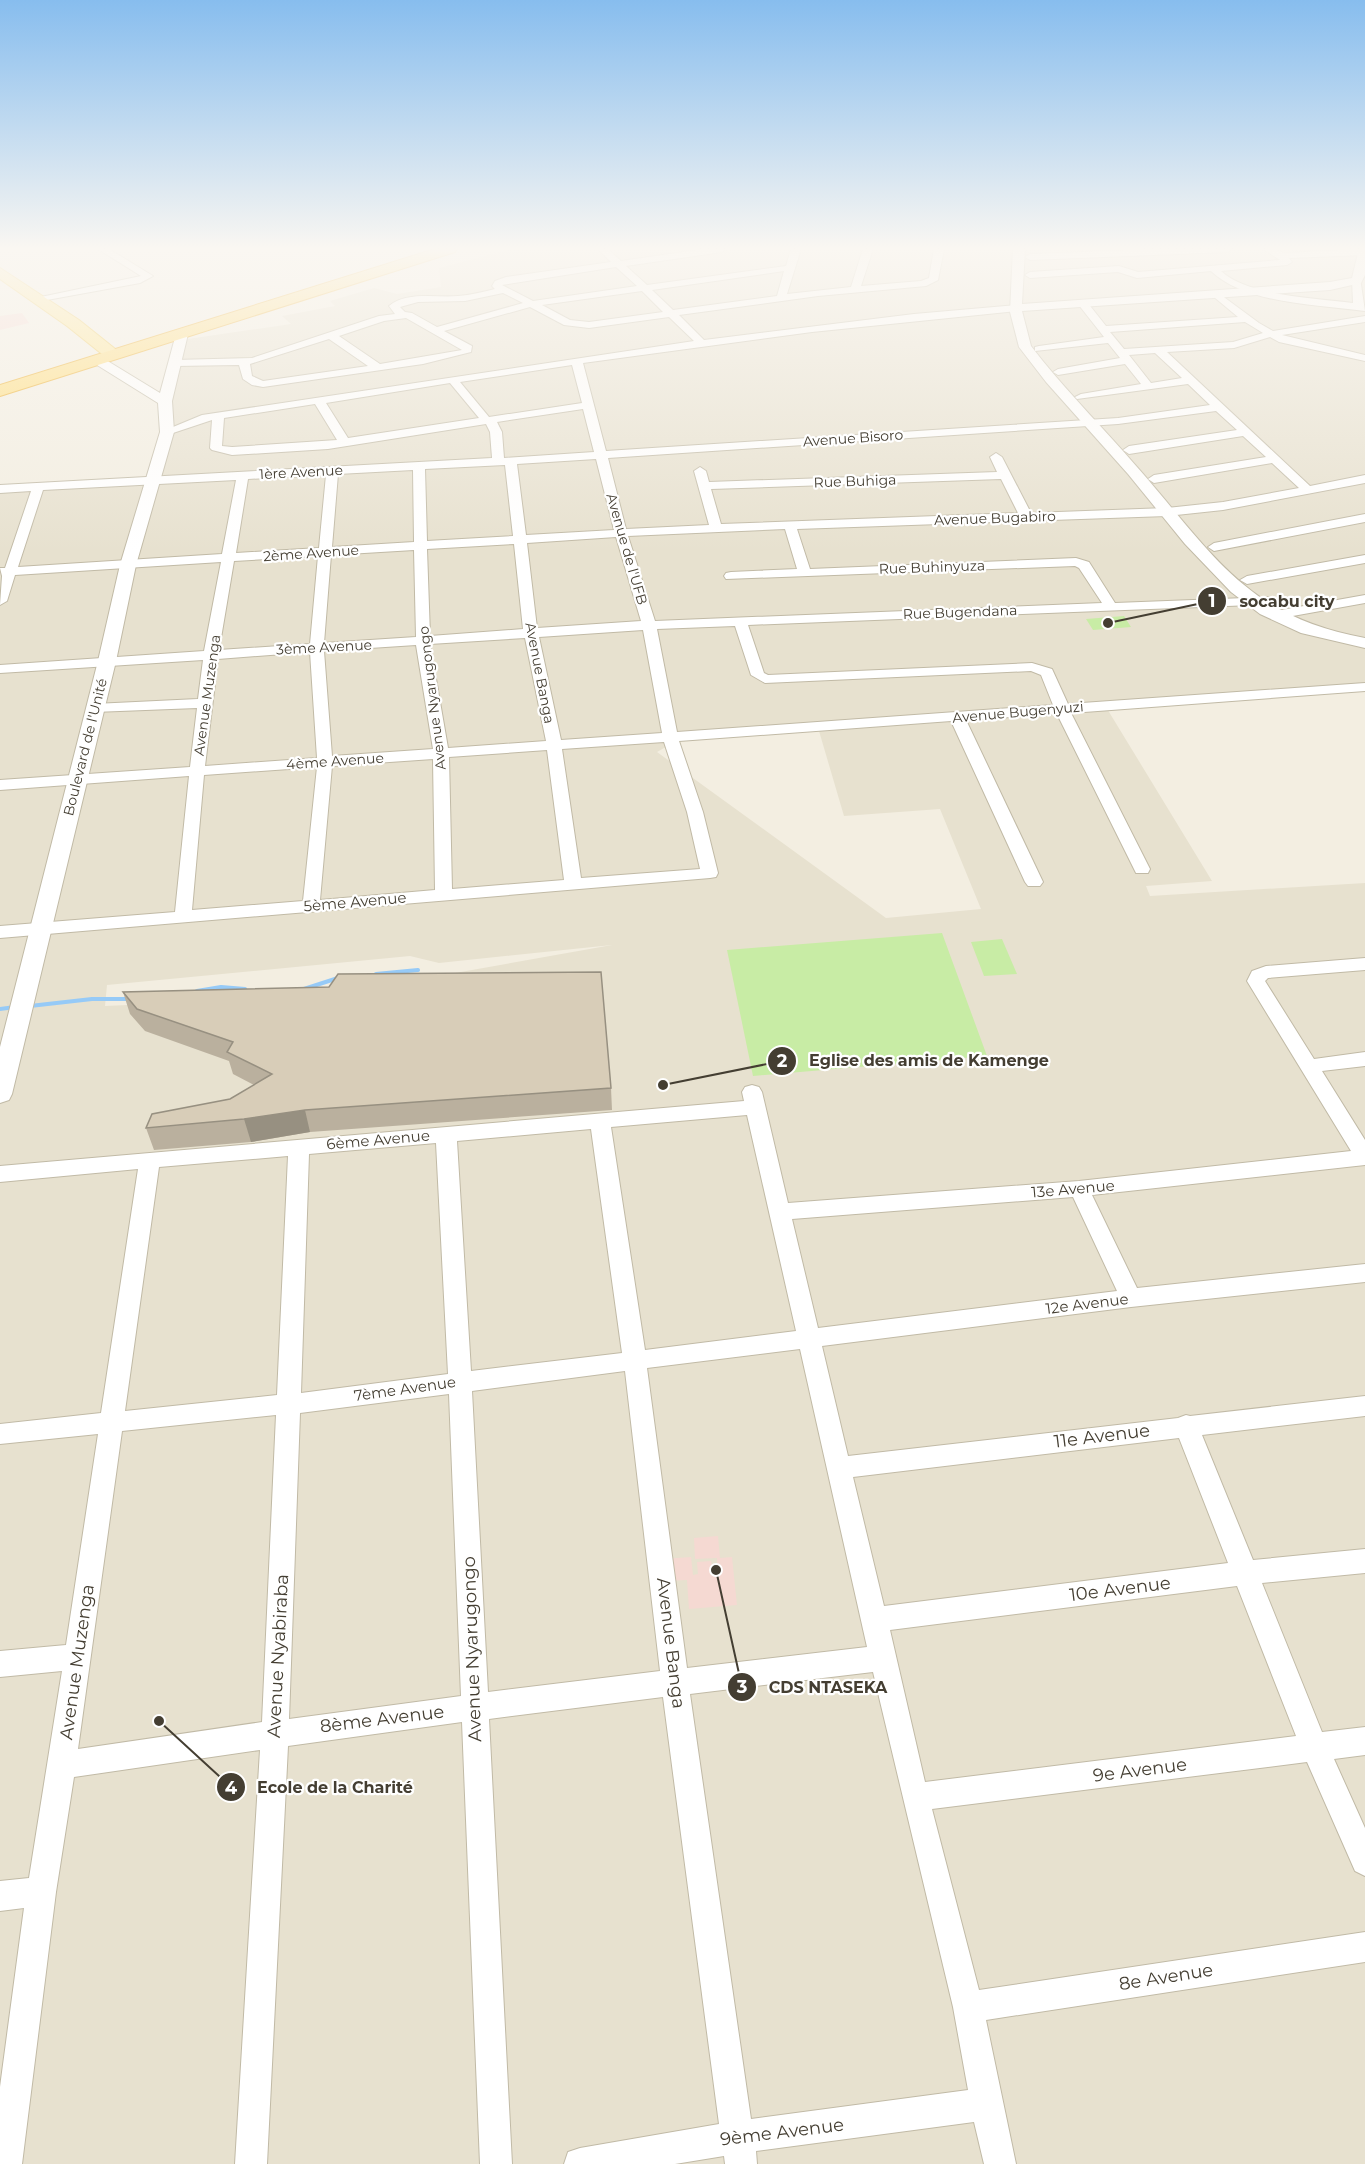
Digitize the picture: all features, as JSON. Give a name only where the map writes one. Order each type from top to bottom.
[{"type":"highway","points":[[0,391],[130,350]]},
{"type":"main road","points":[[84,350],[96,360]]},
{"type":"main road","points":[[107,350],[113,355]]},
{"type":"street","name":"Boulevard de l'Unité","points":[[0,1094],[107,661],[128,565],[167,432],[165,406],[179,350]]},
{"type":"street","points":[[175,363],[244,362],[284,350]]},
{"type":"street","points":[[354,350],[377,367]]},
{"type":"street","points":[[244,362],[247,377],[256,383],[263,384],[423,361],[468,350]]},
{"type":"street","points":[[96,360],[181,416],[202,418],[651,350]]},
{"type":"street","points":[[1028,350],[1097,422],[1174,511],[1217,568],[1255,603],[1335,630],[1365,636]]},
{"type":"street","points":[[1040,350],[1081,397],[1097,422],[1129,450],[1154,479],[1174,511],[1280,610],[1324,634],[1365,643]]},
{"type":"street","points":[[1120,350],[1148,386]]},
{"type":"street","points":[[1058,372],[1158,350],[1308,490]]},
{"type":"street","points":[[1327,350],[1365,358]]},
{"type":"street","points":[[1338,352],[1349,350]]},
{"type":"street","points":[[423,361],[439,383]]},
{"type":"street","name":"Avenue de l'UFB","points":[[577,362],[621,533],[649,625],[670,737],[695,813],[710,873]]},
{"type":"street","points":[[1081,397],[1190,380]]},
{"type":"street","points":[[454,381],[489,421]]},
{"type":"street","points":[[319,401],[345,443]]},
{"type":"street","points":[[218,416],[216,448],[224,450],[345,443],[421,452],[489,421],[588,405]]},
{"type":"street","name":"Avenue Bisoro","points":[[602,454],[1097,422],[1218,406]]},
{"type":"street","points":[[167,432],[202,418]]},
{"type":"street","name":"Avenue Banga","points":[[489,421],[496,432],[505,461],[520,540],[531,633],[554,745],[573,885]]},
{"type":"street","points":[[1129,450],[1245,432]]},
{"type":"street","name":"1ère Avenue","points":[[0,489],[332,470],[421,452],[505,461],[602,454]]},
{"type":"street","name":"Avenue Nyarugongo","points":[[421,452],[423,642],[441,753],[444,895]]},
{"type":"street","points":[[996,457],[1026,518]]},
{"type":"street","points":[[1154,479],[1275,459]]},
{"type":"street","points":[[311,906],[324,761],[317,648],[332,470]]},
{"type":"street","points":[[700,471],[716,528]]},
{"type":"street","name":"Avenue Muzenga","points":[[183,917],[211,654],[243,475]]},
{"type":"street","name":"Rue Buhiga","points":[[705,486],[1004,475]]},
{"type":"street","name":"Avenue Bugabiro","points":[[621,533],[1174,511],[1223,507],[1364,480]]},
{"type":"street","points":[[0,601],[4,572],[38,488]]},
{"type":"street","points":[[1214,547],[1365,518]]},
{"type":"street","points":[[790,525],[804,572]]},
{"type":"street","name":"2ème Avenue","points":[[4,572],[621,533]]},
{"type":"street","points":[[1247,580],[1365,559]]},
{"type":"street","name":"Rue Buhinyuza","points":[[731,576],[1081,563],[1110,606]]},
{"type":"street","points":[[1280,610],[1365,599]]},
{"type":"street","name":"Rue Bugendana","points":[[649,625],[1110,606],[1255,603]]},
{"type":"street","points":[[740,621],[758,675],[765,679],[1032,667],[1047,672],[1070,727],[1142,869]]},
{"type":"street","name":"3ème Avenue","points":[[0,669],[649,625]]},
{"type":"street","name":"Avenue Bugenyuzi","points":[[670,737],[1365,687]]},
{"type":"street","points":[[94,708],[205,703]]},
{"type":"street","points":[[957,717],[1034,882]]},
{"type":"street","name":"4ème Avenue","points":[[0,785],[670,737]]},
{"type":"street","name":"5ème Avenue","points":[[0,932],[710,873]]},
{"type":"street","points":[[1365,964],[1266,972],[1258,975],[1256,981],[1365,1157]]},
{"type":"street","points":[[1309,1066],[1365,1059]]},
{"type":"street","name":"6ème Avenue","points":[[0,1174],[446,1133],[600,1122],[754,1100],[780,1212]]},
{"type":"street","name":"Avenue Banga","points":[[600,1122],[635,1361],[675,1682],[740,2150]]},
{"type":"street","name":"Avenue Nyarugongo","points":[[446,1133],[461,1381],[496,2164]]},
{"type":"street","name":"Avenue Nyabiraba","points":[[251,2164],[275,1733],[290,1404],[298,1147]]},
{"type":"street","name":"13e Avenue","points":[[780,1212],[1079,1189],[1365,1157]]},
{"type":"street","name":"Avenue Muzenga","points":[[6,2164],[41,1892],[62,1765],[150,1161]]},
{"type":"street","points":[[1079,1189],[1131,1298]]},
{"type":"street","points":[[780,1212],[882,1658],[968,2007],[1000,2164]]},
{"type":"street","name":"12e Avenue","points":[[810,1339],[1131,1298],[1365,1274]]},
{"type":"street","name":"7ème Avenue","points":[[0,1434],[290,1404],[810,1339]]},
{"type":"street","name":"11e Avenue","points":[[840,1468],[1186,1425],[1365,1406]]},
{"type":"street","points":[[1186,1425],[1315,1749],[1365,1860]]},
{"type":"street","name":"10e Avenue","points":[[874,1620],[1245,1573],[1365,1561]]},
{"type":"street","points":[[0,1664],[77,1657]]},
{"type":"street","name":"8ème Avenue","points":[[62,1765],[275,1733],[474,1707],[882,1658]]},
{"type":"street","name":"9e Avenue","points":[[915,1797],[1365,1741]]},
{"type":"street","points":[[0,1896],[41,1892]]},
{"type":"street","name":"8e Avenue","points":[[968,2007],[1365,1947]]},
{"type":"street","name":"9ème Avenue","points":[[580,2164],[740,2150],[986,2104]]},
{"type":"shaded area","points":[[182,350],[1365,350],[1365,685],[1106,707],[1212,881],[1146,886],[1150,896],[1365,883],[1365,2164],[0,2164],[0,489],[152,481],[175,363]],"holes":[[[819,731],[844,816],[940,809],[981,909],[886,918],[657,752],[678,740]],[[612,945],[326,996],[105,1006],[107,985],[410,956],[439,963]]]},
{"type":"shaded area","points":[[718,1536],[720,1558],[732,1557],[737,1605],[689,1609],[687,1580],[665,1581],[663,1559],[691,1557],[693,1575],[698,1574],[697,1562],[711,1561],[712,1565],[717,1565],[717,1558],[695,1559],[694,1538]]},
{"type":"green space","points":[[1124,616],[1131,627],[1093,630],[1086,619]]},
{"type":"green space","points":[[942,933],[987,1056],[753,1076],[727,950]]},
{"type":"green space","points":[[1002,939],[1017,974],[984,976],[971,942]]},
{"type":"building","points":[[601,972],[611,1088],[305,1110],[244,1119],[146,1128],[152,1114],[230,1099],[272,1074],[227,1052],[233,1042],[137,1009],[123,992],[329,987],[338,974]]},
{"type":"waterway","points":[[376,974],[418,970]]},
{"type":"waterway","points":[[304,989],[338,978]]},
{"type":"waterway","points":[[197,991],[221,987],[245,989]]},
{"type":"waterway","points":[[30,1006],[92,999],[129,999]]},
{"type":"waterway","points":[[0,1009],[15,1007]]},
{"type":"place","name":"socabu city","points":[[1108,623]]},
{"type":"place","name":"Eglise des amis de Kamenge","points":[[663,1085]]},
{"type":"place","name":"CDS NTASEKA","points":[[716,1570]]},
{"type":"place","name":"Ecole de la Charité","points":[[159,1721]]}]
